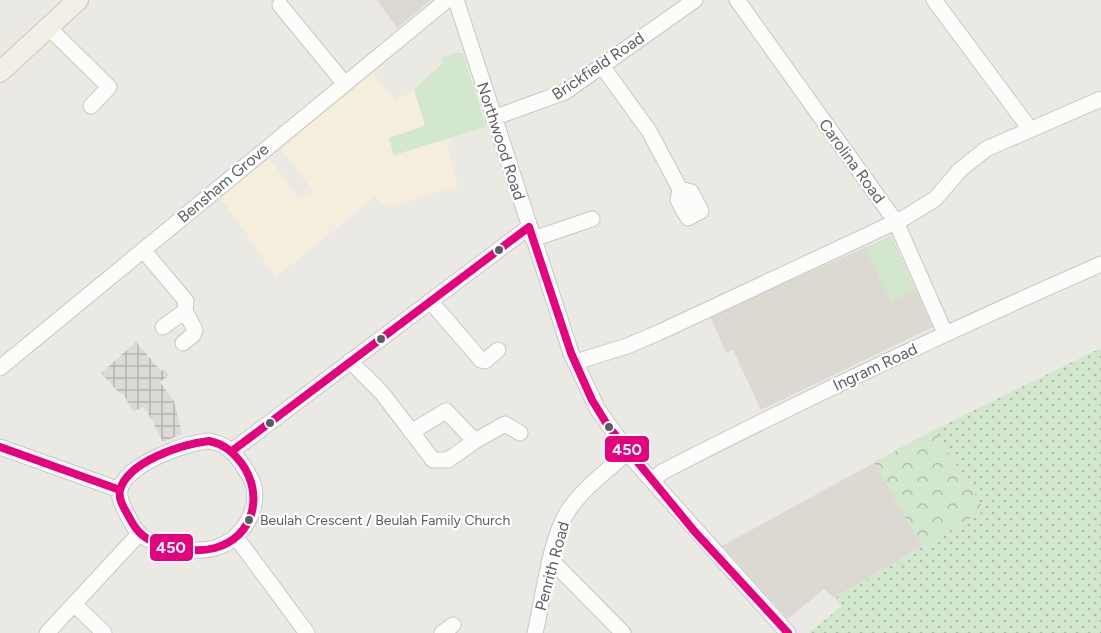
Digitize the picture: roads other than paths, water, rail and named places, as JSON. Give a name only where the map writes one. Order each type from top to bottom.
[{"type":"main road","points":[[0,72],[78,0]]},
{"type":"street","name":"Bensham Grove","points":[[0,368],[447,0]]},
{"type":"street","name":"Northwood Road","points":[[456,0],[531,233],[576,362],[592,400],[628,452],[654,479],[690,526],[788,633]]},
{"type":"street","name":"Brickfield Road","points":[[493,118],[556,98],[695,0]]},
{"type":"street","name":"Carolina Road","points":[[737,0],[896,222],[945,333]]},
{"type":"street","points":[[934,0],[1030,129]]},
{"type":"street","points":[[280,5],[344,83]]},
{"type":"street","points":[[48,27],[109,87],[91,106]]},
{"type":"street","points":[[602,66],[649,131],[680,189]]},
{"type":"street","points":[[576,362],[627,346],[660,332],[896,222],[935,199],[960,170],[978,154],[1101,99]]},
{"type":"street","points":[[232,451],[430,301],[531,233],[592,219]]},
{"type":"street","points":[[143,249],[186,301],[185,311],[195,330],[194,335],[183,343]]},
{"type":"street","name":"Ingram Road","points":[[654,479],[689,458],[945,333],[1101,264]]},
{"type":"street","points":[[430,301],[481,360],[485,362],[498,350]]},
{"type":"street","points":[[163,327],[185,311]]},
{"type":"street","points":[[350,361],[382,393],[433,460],[438,462],[448,460],[505,424],[520,433]]},
{"type":"street","points":[[411,432],[446,411],[475,441]]},
{"type":"street","points":[[209,441],[226,446],[232,451],[251,479],[255,492],[250,517],[236,537],[216,548],[191,550],[158,543],[139,534],[122,504],[120,490],[126,480],[141,467],[188,444],[209,441]]},
{"type":"street","points":[[0,447],[120,490]]},
{"type":"street","name":"Penrith Road","points":[[535,633],[551,561],[568,511],[628,452]]},
{"type":"street","points":[[47,633],[139,534]]},
{"type":"street","points":[[236,537],[308,633]]},
{"type":"street","points":[[551,561],[623,633]]},
{"type":"street","points":[[74,604],[104,633]]},
{"type":"place","name":"Beulah Crescent / Beulah Family Church","points":[[249,520]]}]
